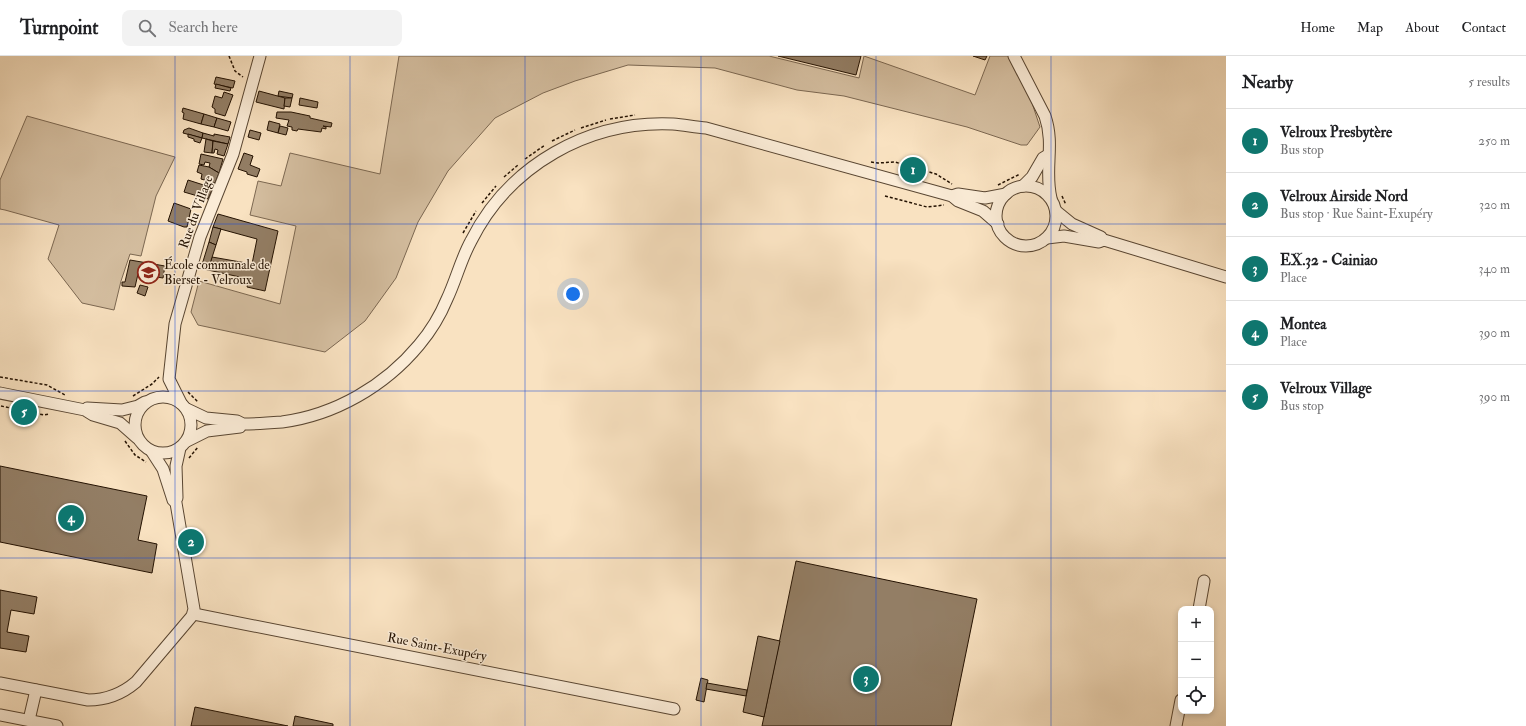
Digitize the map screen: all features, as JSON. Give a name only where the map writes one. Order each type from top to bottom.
[{"type":"street","name":"Rue du Village","points":[[165,377],[174,324],[181,299],[200,237],[233,154],[260,56]]},
{"type":"street","points":[[1006,194],[1001,200],[996,216],[1002,233],[1008,240],[1017,245],[1036,245],[1052,233],[1056,224],[1056,211],[1051,198],[1048,179],[1050,161],[1048,155],[1050,144],[1048,125],[1045,116],[1014,56]]},
{"type":"street","points":[[85,410],[89,408],[122,410],[138,406],[157,397],[166,397],[174,399],[206,418],[237,421],[243,424],[283,422],[299,419],[330,409],[362,394],[391,373],[419,345],[435,323],[447,301],[471,241],[485,217],[502,196],[523,175],[546,157],[576,141],[602,132],[637,125],[658,124],[674,124],[706,128],[954,191],[958,194],[985,198],[1006,194],[1023,186],[1031,186],[1051,198]]},
{"type":"street","points":[[1023,186],[1032,177],[1043,158],[1048,155]]},
{"type":"street","points":[[954,191],[958,201],[984,211],[998,224]]},
{"type":"street","points":[[1056,211],[1068,221],[1085,231],[1100,236],[1104,240],[1226,277]]},
{"type":"street","points":[[1047,238],[1064,236],[1099,242],[1104,240]]},
{"type":"street","points":[[0,683],[88,700],[99,700],[118,694],[136,682],[194,614],[176,503],[176,466],[184,444],[190,433],[192,424],[184,406],[165,377],[136,415],[134,428],[138,440]]},
{"type":"street","points":[[0,393],[85,410],[93,415],[120,423],[142,445],[152,452],[163,469],[173,500],[176,503]]},
{"type":"street","points":[[152,452],[164,454],[173,452],[207,431],[240,427],[243,424]]},
{"type":"street","points":[[1200,606],[1204,580]]},
{"type":"street","name":"Rue Saint-Exupéry","points":[[194,614],[674,709]]},
{"type":"street","points":[[29,720],[36,690]]},
{"type":"street","points":[[1176,726],[1178,714]]},
{"type":"street","points":[[0,715],[58,726]]},
{"type":"path","points":[[229,56],[235,71],[252,85]]},
{"type":"path","points":[[551,142],[571,132],[601,121],[640,114]]},
{"type":"path","points":[[501,180],[527,158],[546,145]]},
{"type":"path","points":[[865,160],[878,163],[895,162],[936,174],[954,191]]},
{"type":"path","points":[[994,187],[1025,171]]},
{"type":"path","points":[[462,234],[478,208],[496,186]]},
{"type":"path","points":[[1060,191],[1068,208]]},
{"type":"path","points":[[885,196],[927,207],[945,205]]},
{"type":"path","points":[[0,376],[48,385],[67,395]]},
{"type":"path","points":[[130,398],[165,377]]},
{"type":"path","points":[[188,392],[200,404]]},
{"type":"path","points":[[1,406],[44,415],[54,415]]},
{"type":"path","points":[[123,437],[127,446],[135,455],[148,463]]},
{"type":"path","points":[[187,460],[199,446]]},
{"type":"shaded area","points":[[399,56],[769,56],[859,78],[864,56],[975,95],[990,56],[1009,56],[1028,91],[1040,127],[1027,145],[1021,145],[967,127],[844,96],[797,90],[715,68],[628,65],[575,81],[543,93],[495,118],[448,171],[418,222],[396,278],[365,321],[325,352],[198,325],[191,312],[199,281],[280,304],[296,226],[250,215],[258,181],[281,186],[290,153],[380,174]]},
{"type":"shaded area","points":[[27,116],[175,157],[156,196],[141,256],[130,254],[121,281],[114,310],[82,303],[48,259],[59,225],[0,209],[0,180]]},
{"type":"building","points":[[778,56],[861,56],[856,75]]},
{"type":"building","points":[[973,56],[987,56],[985,60]]},
{"type":"building","points":[[216,77],[235,81],[233,88],[214,84]]},
{"type":"building","points":[[216,84],[231,88],[230,91],[215,88]]},
{"type":"building","points":[[259,91],[285,98],[284,109],[256,102]]},
{"type":"building","points":[[279,91],[293,94],[292,98],[278,96]]},
{"type":"building","points":[[224,92],[233,95],[225,116],[215,113],[215,109],[212,107],[215,96],[222,98]]},
{"type":"building","points":[[285,98],[292,98],[290,107],[284,106]]},
{"type":"building","points":[[300,98],[318,102],[317,108],[299,105]]},
{"type":"building","points":[[183,108],[204,114],[201,124],[183,119]]},
{"type":"building","points":[[277,112],[291,112],[332,123],[331,127],[323,126],[326,127],[326,129],[322,128],[321,132],[298,129],[297,131],[292,130],[292,127],[287,126],[289,120],[276,118]]},
{"type":"building","points":[[204,114],[217,118],[214,127],[201,124]]},
{"type":"building","points":[[217,118],[231,122],[228,131],[214,127]]},
{"type":"building","points":[[269,121],[280,124],[278,133],[267,130]]},
{"type":"building","points":[[280,126],[288,128],[286,135],[278,133]]},
{"type":"building","points":[[189,128],[203,133],[202,138],[183,133],[184,130]]},
{"type":"building","points":[[250,130],[261,133],[259,140],[248,137]]},
{"type":"building","points":[[203,133],[214,136],[214,134],[230,137],[228,144],[202,138]]},
{"type":"building","points":[[188,134],[202,138],[200,143],[188,137]]},
{"type":"building","points":[[206,139],[213,141],[212,153],[204,152]]},
{"type":"building","points":[[213,141],[228,144],[224,156],[217,154],[218,150],[215,149],[214,153],[212,153]]},
{"type":"building","points":[[244,153],[253,156],[250,165],[260,169],[257,177],[238,169]]},
{"type":"building","points":[[201,154],[223,159],[219,173],[209,167],[210,163],[205,162],[204,165],[199,164]]},
{"type":"building","points":[[199,165],[209,167],[219,173],[215,183],[201,179],[202,174],[197,172]]},
{"type":"building","points":[[188,180],[213,188],[208,199],[184,192]]},
{"type":"building","points":[[174,203],[191,209],[187,227],[168,221]]},
{"type":"building","points":[[218,214],[278,231],[265,291],[247,287],[249,279],[208,270],[212,257],[252,264],[257,239],[213,227]]},
{"type":"building","points":[[213,227],[221,229],[216,245],[209,242]]},
{"type":"building","points":[[209,242],[216,245],[208,270],[201,268]]},
{"type":"building","points":[[130,260],[165,266],[163,278],[138,274],[135,287],[122,286],[122,282],[125,282]]},
{"type":"building","points":[[140,285],[148,287],[145,296],[137,293]]},
{"type":"building","points":[[0,466],[147,496],[138,540],[157,544],[152,573],[0,542]]},
{"type":"building","points":[[796,561],[977,599],[951,726],[762,726]]},
{"type":"building","points":[[0,590],[37,597],[34,614],[11,610],[7,632],[29,636],[26,652],[0,648]]},
{"type":"building","points":[[758,636],[780,641],[764,717],[743,712]]},
{"type":"building","points":[[701,678],[708,680],[704,702],[696,700]]},
{"type":"building","points":[[707,683],[747,690],[746,696],[706,689]]},
{"type":"building","points":[[195,707],[288,726],[191,726]]},
{"type":"building","points":[[295,716],[333,724],[333,726],[293,726]]},
{"type":"place","name":"Velroux Presbytère","points":[[913,170]]},
{"type":"place","name":"École communale de Bierset - Velroux","points":[[149,272]]},
{"type":"place","name":"Velroux Village","points":[[24,412]]},
{"type":"place","name":"Montea","points":[[71,518]]},
{"type":"place","name":"Velroux Airside Nord","points":[[191,542]]},
{"type":"place","name":"EX.32 - Cainiao","points":[[866,679]]}]
